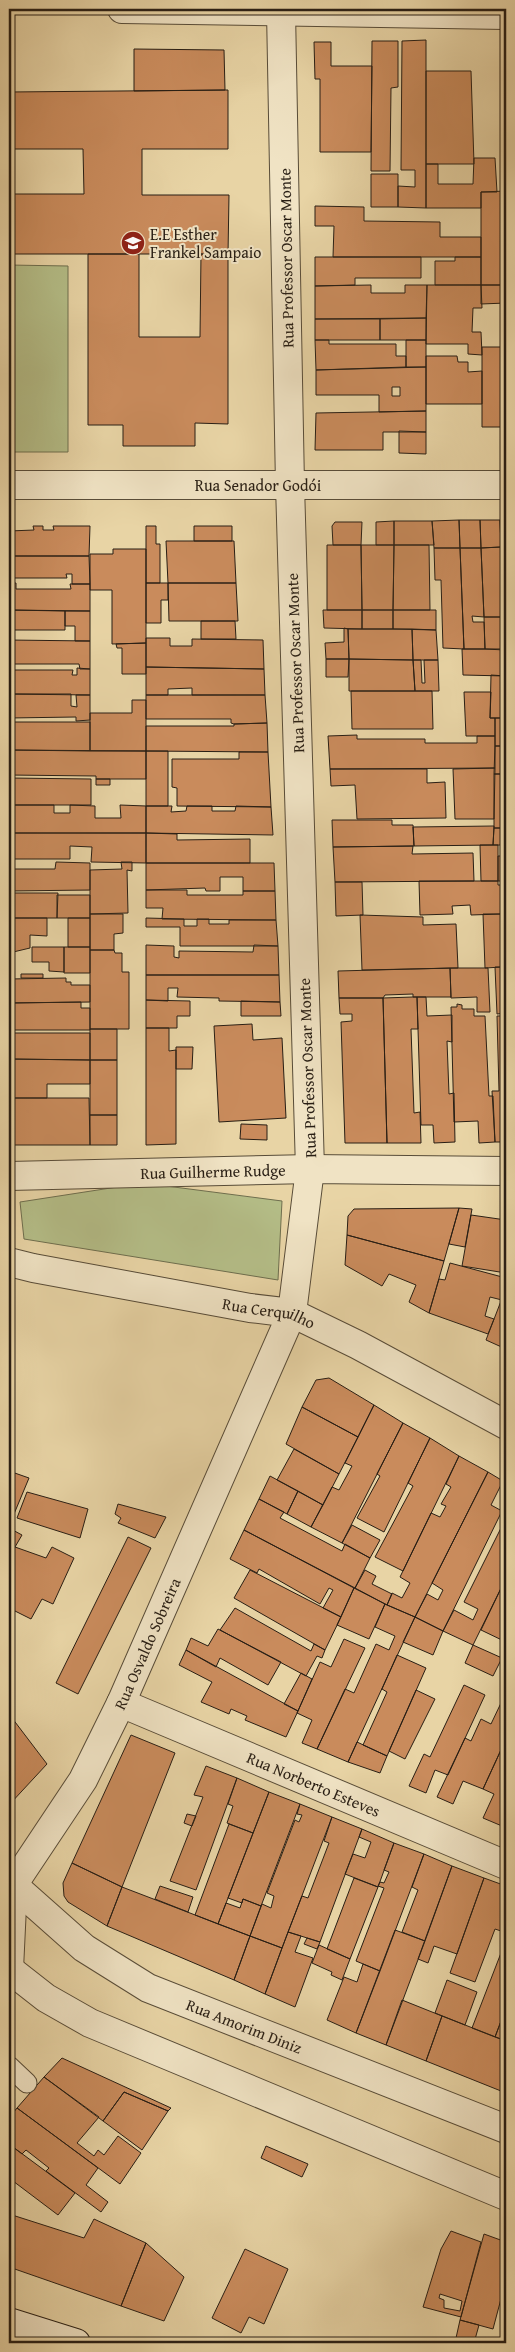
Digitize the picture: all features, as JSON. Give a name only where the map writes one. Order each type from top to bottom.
[{"type":"street","points":[[122,9],[506,14]]},
{"type":"street","name":"Rua Professor Oscar Monte","points":[[281,11],[290,484],[310,1169],[292,1313]]},
{"type":"street","name":"Rua Senador Godói","points":[[9,485],[506,485]]},
{"type":"street","name":"Rua Guilherme Rudge","points":[[9,1176],[310,1169],[506,1171]]},
{"type":"street","name":"Rua Cerquilho","points":[[9,1262],[250,1308],[292,1313],[358,1345],[506,1425]]},
{"type":"street","name":"Rua Osvaldo Sobreira","points":[[11,1882],[83,1780],[121,1703],[292,1313]]},
{"type":"street","name":"Rua Norberto Esteves","points":[[121,1703],[506,1865]]},
{"type":"street","points":[[11,1882],[9,1969],[46,1998],[90,2023],[506,2196]]},
{"type":"street","name":"Rua Amorim Diniz","points":[[11,1882],[84,1948],[148,1988],[506,2129]]},
{"type":"street","points":[[9,2322],[76,2343]]},
{"type":"lane","points":[[9,2066],[27,2084]]},
{"type":"green space","points":[[9,265],[68,266],[68,452],[9,452]]},
{"type":"green space","points":[[143,1183],[282,1201],[278,1280],[24,1239],[20,1202]]},
{"type":"building","points":[[426,40],[426,208],[398,207],[398,186],[415,187],[415,170],[401,170],[402,41]]},
{"type":"building","points":[[372,41],[398,41],[398,87],[391,88],[390,171],[371,171]]},
{"type":"building","points":[[314,42],[331,42],[331,66],[372,66],[371,152],[320,152],[320,79],[315,79]]},
{"type":"building","points":[[134,49],[224,50],[225,90],[134,91]]},
{"type":"building","points":[[426,71],[471,71],[474,164],[426,164]]},
{"type":"building","points":[[228,90],[228,149],[142,149],[142,195],[229,195],[228,254],[9,254],[9,194],[84,194],[83,149],[9,149],[9,92]]},
{"type":"building","points":[[474,158],[495,158],[497,192],[481,192],[481,208],[426,208],[426,164],[438,164],[438,184],[473,184]]},
{"type":"building","points":[[371,174],[398,174],[398,207],[371,207]]},
{"type":"building","points":[[506,191],[506,205],[502,205],[503,285],[481,285],[481,192]]},
{"type":"building","points":[[315,206],[364,207],[364,221],[440,222],[440,237],[481,237],[481,257],[333,257],[334,226],[315,226]]},
{"type":"building","points":[[88,254],[139,254],[139,337],[200,337],[201,254],[228,254],[228,424],[195,423],[195,446],[123,446],[123,425],[88,425]]},
{"type":"building","points":[[315,257],[421,257],[421,278],[355,278],[355,285],[315,286]]},
{"type":"building","points":[[455,257],[481,257],[481,285],[435,285],[435,261],[455,261]]},
{"type":"building","points":[[371,285],[371,293],[405,293],[405,285],[427,285],[426,318],[315,319],[315,286]]},
{"type":"building","points":[[427,285],[481,285],[482,308],[473,308],[472,332],[481,332],[482,355],[468,354],[468,344],[426,344]]},
{"type":"building","points":[[481,285],[506,285],[506,303],[481,304]]},
{"type":"building","points":[[426,318],[426,340],[380,340],[380,319]]},
{"type":"building","points":[[315,319],[380,319],[380,340],[315,340]]},
{"type":"building","points":[[315,340],[329,340],[329,344],[396,344],[396,356],[406,356],[406,367],[316,370]]},
{"type":"building","points":[[406,340],[426,340],[426,367],[406,367]]},
{"type":"building","points":[[482,347],[506,347],[506,427],[482,427]]},
{"type":"building","points":[[426,356],[457,356],[458,362],[468,362],[468,372],[482,371],[482,404],[426,404]]},
{"type":"building","points":[[426,367],[426,411],[379,412],[379,395],[316,395],[316,370]],"holes":[[[392,387],[400,387],[400,396],[392,396]]]},
{"type":"building","points":[[426,411],[426,432],[383,432],[383,450],[315,450],[316,413]]},
{"type":"building","points":[[399,431],[426,432],[426,454],[399,453]]},
{"type":"building","points":[[459,520],[480,520],[481,548],[460,548]]},
{"type":"building","points":[[459,520],[460,548],[434,548],[432,521]]},
{"type":"building","points":[[480,520],[500,520],[501,547],[481,548]]},
{"type":"building","points":[[500,520],[506,520],[506,547],[501,547]]},
{"type":"building","points":[[394,521],[432,521],[434,545],[394,545]]},
{"type":"building","points":[[394,521],[394,545],[376,545],[376,522]]},
{"type":"building","points":[[335,522],[362,522],[361,545],[333,545],[332,526]]},
{"type":"building","points":[[33,526],[43,526],[43,530],[54,530],[53,526],[90,526],[89,556],[9,556],[9,531],[34,530]]},
{"type":"building","points":[[146,526],[156,526],[156,544],[160,544],[160,583],[146,583]]},
{"type":"building","points":[[194,526],[232,526],[232,541],[194,541]]},
{"type":"building","points":[[166,541],[234,541],[236,583],[168,583]]},
{"type":"building","points":[[327,545],[361,545],[362,610],[327,610]]},
{"type":"building","points":[[361,545],[394,545],[393,610],[362,610]]},
{"type":"building","points":[[394,545],[429,545],[430,610],[393,610]]},
{"type":"building","points":[[501,547],[506,547],[506,602],[503,602]]},
{"type":"building","points":[[501,547],[504,617],[484,617],[481,548]]},
{"type":"building","points":[[434,548],[460,548],[464,649],[443,648],[441,580],[435,580]]},
{"type":"building","points":[[460,548],[481,548],[484,617],[472,616],[473,622],[484,622],[485,649],[464,649]]},
{"type":"building","points":[[113,549],[146,549],[146,643],[112,644],[112,590],[90,590],[90,554],[113,554]]},
{"type":"building","points":[[9,556],[89,556],[90,584],[72,584],[72,574],[66,574],[67,578],[9,578]]},
{"type":"building","points":[[9,583],[16,583],[16,589],[71,589],[70,584],[90,584],[90,611],[9,610]]},
{"type":"building","points":[[146,583],[168,583],[168,600],[161,600],[161,623],[146,623]]},
{"type":"building","points":[[168,583],[236,583],[238,621],[169,621]]},
{"type":"building","points":[[503,602],[506,602],[506,620],[504,620]]},
{"type":"building","points":[[9,610],[65,611],[65,630],[9,630]]},
{"type":"building","points":[[323,610],[362,610],[362,629],[324,628]]},
{"type":"building","points":[[362,610],[393,610],[393,629],[362,629]]},
{"type":"building","points":[[393,610],[436,610],[436,630],[393,629]]},
{"type":"building","points":[[65,611],[90,611],[90,641],[75,641],[75,626],[65,626]]},
{"type":"building","points":[[484,617],[504,617],[505,650],[485,649]]},
{"type":"building","points":[[504,620],[506,620],[505,650]]},
{"type":"building","points":[[201,621],[235,621],[236,639],[201,639]]},
{"type":"building","points":[[344,628],[348,629],[349,659],[326,659],[325,643],[344,642]]},
{"type":"building","points":[[348,629],[412,629],[413,660],[349,659]]},
{"type":"building","points":[[412,629],[436,630],[438,660],[413,660]]},
{"type":"building","points":[[146,638],[170,638],[170,646],[192,646],[192,639],[263,640],[264,669],[146,667]]},
{"type":"building","points":[[9,640],[90,641],[90,669],[80,669],[79,664],[9,664]]},
{"type":"building","points":[[146,643],[146,674],[122,674],[122,648],[117,648],[116,644]]},
{"type":"building","points":[[462,649],[506,649],[506,676],[463,675]]},
{"type":"building","points":[[326,659],[349,659],[348,677],[326,677]]},
{"type":"building","points":[[349,659],[413,660],[415,691],[349,691]]},
{"type":"building","points":[[413,660],[421,660],[422,683],[425,683],[424,660],[438,660],[439,691],[415,691]]},
{"type":"building","points":[[146,667],[264,669],[265,695],[192,695],[192,688],[168,689],[168,695],[146,695]]},
{"type":"building","points":[[77,668],[90,669],[90,695],[9,694],[9,670],[73,670],[72,675],[77,675]]},
{"type":"building","points":[[491,675],[506,676],[506,718],[490,718]]},
{"type":"building","points":[[351,691],[432,691],[433,729],[352,729]]},
{"type":"building","points":[[464,692],[491,692],[490,718],[495,718],[495,736],[466,736]]},
{"type":"building","points":[[9,694],[71,694],[71,706],[77,707],[76,695],[90,695],[90,720],[76,721],[76,717],[9,718]]},
{"type":"building","points":[[146,695],[265,695],[267,723],[234,724],[231,723],[231,719],[146,719]]},
{"type":"building","points":[[132,700],[146,700],[146,751],[90,751],[90,713],[132,713]]},
{"type":"building","points":[[495,718],[506,718],[506,746],[495,746]]},
{"type":"building","points":[[9,722],[90,722],[90,751],[9,750]]},
{"type":"building","points":[[267,723],[268,752],[146,751],[146,726],[234,726],[234,724]]},
{"type":"building","points":[[357,735],[357,739],[425,739],[425,743],[477,743],[477,736],[495,736],[495,768],[330,769],[328,736]]},
{"type":"building","points":[[495,746],[506,746],[506,774],[494,774]]},
{"type":"building","points":[[9,750],[146,751],[146,779],[96,779],[96,776],[9,775]]},
{"type":"building","points":[[146,751],[168,751],[168,806],[146,806]]},
{"type":"building","points":[[239,752],[268,752],[271,807],[177,806],[177,788],[172,787],[172,759],[239,759]]},
{"type":"building","points":[[495,768],[494,819],[455,819],[453,769]]},
{"type":"building","points":[[330,769],[427,769],[427,783],[445,782],[446,818],[357,819],[355,785],[331,786]]},
{"type":"building","points":[[494,774],[506,774],[506,828],[494,828]]},
{"type":"building","points":[[9,778],[91,779],[91,805],[9,805]]},
{"type":"building","points":[[96,779],[110,779],[110,785],[96,785]]},
{"type":"building","points":[[9,805],[54,805],[54,813],[70,813],[70,805],[95,806],[95,818],[121,818],[120,805],[146,806],[146,833],[9,833]]},
{"type":"building","points":[[146,806],[172,806],[171,812],[186,811],[187,806],[212,806],[212,811],[235,811],[236,806],[271,807],[273,835],[146,833]]},
{"type":"building","points":[[332,820],[392,820],[392,825],[413,825],[414,846],[333,847]]},
{"type":"building","points":[[494,826],[493,845],[414,846],[413,827]]},
{"type":"building","points":[[494,828],[504,828],[504,845],[493,845]]},
{"type":"building","points":[[9,833],[146,833],[146,863],[91,862],[92,847],[70,846],[70,859],[9,859]]},
{"type":"building","points":[[146,833],[177,834],[177,840],[250,839],[250,863],[146,863]]},
{"type":"building","points":[[480,845],[498,845],[498,881],[481,881]]},
{"type":"building","points":[[413,846],[412,854],[473,853],[474,881],[335,882],[333,847]]},
{"type":"building","points":[[498,856],[506,856],[506,881],[498,881]]},
{"type":"building","points":[[56,862],[90,863],[90,890],[9,891],[9,869],[55,869]]},
{"type":"building","points":[[121,862],[132,862],[132,871],[127,870],[128,913],[90,914],[90,870],[122,869]]},
{"type":"building","points":[[146,863],[274,863],[275,891],[243,891],[243,877],[220,877],[220,891],[206,891],[205,888],[146,890]]},
{"type":"building","points":[[419,881],[498,881],[498,885],[501,885],[501,914],[471,915],[470,905],[452,906],[453,914],[420,915]]},
{"type":"building","points":[[335,882],[362,882],[363,915],[336,916]]},
{"type":"building","points":[[501,885],[506,885],[506,940],[501,940]]},
{"type":"building","points":[[146,890],[187,890],[187,895],[243,895],[243,891],[275,891],[276,920],[162,919],[163,908],[146,908]]},
{"type":"building","points":[[9,893],[58,893],[57,918],[9,918]]},
{"type":"building","points":[[57,895],[90,895],[90,918],[57,918]]},
{"type":"building","points":[[90,914],[123,914],[123,933],[114,934],[114,950],[90,950]]},
{"type":"building","points":[[483,914],[501,914],[502,967],[485,968]]},
{"type":"building","points":[[360,915],[423,917],[423,925],[456,924],[458,968],[362,970]]},
{"type":"building","points":[[9,918],[47,918],[47,936],[30,935],[30,948],[9,953]]},
{"type":"building","points":[[68,918],[90,918],[90,947],[68,947]]},
{"type":"building","points":[[146,918],[184,919],[184,926],[197,926],[197,919],[209,919],[209,924],[229,924],[229,920],[276,920],[278,946],[180,946],[180,927],[146,927]]},
{"type":"building","points":[[501,940],[506,940],[506,964],[502,964]]},
{"type":"building","points":[[146,945],[174,946],[174,957],[179,958],[179,951],[253,952],[254,945],[278,946],[279,975],[146,975]]},
{"type":"building","points":[[32,947],[64,947],[64,972],[49,971],[49,962],[32,962]]},
{"type":"building","points":[[64,947],[90,947],[90,973],[64,973]]},
{"type":"building","points":[[90,950],[114,950],[115,953],[122,953],[122,972],[129,972],[129,1029],[90,1029]]},
{"type":"building","points":[[495,967],[506,967],[506,1013],[497,1014]]},
{"type":"building","points":[[450,968],[451,997],[413,997],[413,994],[385,995],[383,998],[339,998],[338,971]]},
{"type":"building","points":[[450,968],[488,968],[490,1012],[477,1012],[477,997],[451,998]]},
{"type":"building","points":[[21,974],[43,974],[43,978],[21,978]]},
{"type":"building","points":[[146,975],[279,975],[280,1002],[219,1001],[219,998],[177,997],[178,988],[168,988],[168,1001],[146,1000]]},
{"type":"building","points":[[66,978],[66,982],[71,982],[71,985],[90,985],[90,1002],[9,1003],[9,979]]},
{"type":"building","points":[[417,997],[418,1029],[411,1029],[414,1113],[420,1112],[421,1143],[387,1143],[383,998]]},
{"type":"building","points":[[417,997],[426,997],[427,1016],[452,1015],[452,1042],[447,1041],[449,1094],[454,1093],[455,1142],[434,1143],[433,1125],[421,1125]]},
{"type":"building","points":[[339,998],[383,998],[387,1143],[345,1143],[341,1022],[352,1021],[352,1014],[340,1014]]},
{"type":"building","points":[[146,1000],[190,1001],[190,1016],[177,1016],[177,1028],[146,1028]]},
{"type":"building","points":[[241,1001],[280,1002],[281,1016],[241,1016]]},
{"type":"building","points":[[81,1002],[81,1008],[90,1008],[90,1030],[9,1030],[9,1003]]},
{"type":"building","points":[[457,1004],[462,1005],[462,1009],[474,1009],[474,1016],[485,1016],[489,1096],[493,1096],[495,1142],[479,1143],[478,1121],[454,1122],[451,1007],[457,1007]]},
{"type":"building","points":[[497,1016],[506,1016],[506,1142],[495,1142],[492,1091],[499,1091]]},
{"type":"building","points":[[252,1024],[253,1040],[282,1038],[286,1118],[219,1122],[214,1026]]},
{"type":"building","points":[[146,1028],[169,1028],[169,1051],[176,1050],[176,1144],[146,1145]]},
{"type":"building","points":[[90,1029],[117,1029],[117,1060],[90,1060]]},
{"type":"building","points":[[9,1033],[90,1033],[90,1060],[9,1059]]},
{"type":"building","points":[[176,1047],[193,1047],[192,1069],[176,1069]]},
{"type":"building","points":[[9,1059],[90,1060],[90,1084],[47,1084],[47,1098],[9,1098]]},
{"type":"building","points":[[90,1060],[117,1060],[117,1115],[90,1115]]},
{"type":"building","points":[[9,1098],[89,1098],[90,1145],[9,1145]]},
{"type":"building","points":[[90,1115],[117,1115],[117,1145],[90,1145]]},
{"type":"building","points":[[241,1124],[267,1125],[267,1140],[240,1139]]},
{"type":"building","points":[[459,1208],[444,1261],[347,1235],[348,1216],[354,1209]]},
{"type":"building","points":[[459,1208],[472,1209],[465,1247],[449,1244]]},
{"type":"building","points":[[471,1215],[506,1220],[506,1273],[462,1266]]},
{"type":"building","points":[[347,1235],[444,1261],[429,1313],[409,1302],[416,1285],[389,1274],[382,1286],[345,1265]]},
{"type":"building","points":[[450,1263],[506,1278],[506,1288],[502,1300],[490,1297],[485,1316],[494,1319],[488,1334],[429,1313],[439,1279],[445,1280]]},
{"type":"building","points":[[506,1288],[506,1349],[486,1340]]},
{"type":"building","points":[[329,1378],[374,1405],[358,1437],[302,1407],[316,1380]]},
{"type":"building","points":[[374,1405],[403,1423],[342,1543],[311,1527],[332,1487],[339,1490],[352,1466],[345,1463]]},
{"type":"building","points":[[302,1407],[358,1437],[339,1474],[286,1444]]},
{"type":"building","points":[[403,1423],[430,1438],[384,1532],[357,1518],[380,1476],[377,1474]]},
{"type":"building","points":[[430,1438],[459,1456],[403,1571],[375,1557],[413,1486],[408,1483]]},
{"type":"building","points":[[294,1449],[339,1474],[323,1505],[277,1480]]},
{"type":"building","points":[[459,1456],[488,1472],[415,1617],[387,1605],[392,1593],[402,1598],[410,1583],[400,1577],[431,1513],[440,1517],[446,1506],[441,1504],[451,1487],[446,1484]]},
{"type":"building","points":[[9,1471],[29,1478],[9,1526]]},
{"type":"building","points":[[488,1472],[503,1481],[491,1505],[502,1511],[443,1631],[415,1617],[427,1594],[438,1600],[443,1590],[432,1583]]},
{"type":"building","points":[[270,1476],[298,1491],[287,1514],[259,1499]]},
{"type":"building","points":[[298,1491],[323,1505],[311,1527],[287,1514]]},
{"type":"building","points":[[27,1492],[88,1509],[80,1538],[17,1518]]},
{"type":"building","points":[[259,1499],[284,1512],[280,1518],[342,1551],[345,1544],[370,1558],[355,1588],[244,1530]]},
{"type":"building","points":[[118,1504],[166,1517],[155,1538],[118,1523],[121,1518],[115,1514]]},
{"type":"building","points":[[506,1518],[506,1578],[473,1645],[443,1631],[454,1610],[473,1620],[478,1609],[464,1602]]},
{"type":"building","points":[[352,1525],[380,1540],[370,1558],[342,1543]]},
{"type":"building","points":[[9,1528],[22,1535],[15,1547],[46,1558],[52,1547],[74,1558],[53,1604],[42,1599],[31,1619],[9,1608]]},
{"type":"building","points":[[244,1530],[354,1588],[341,1617],[323,1608],[333,1590],[329,1588],[320,1604],[259,1569],[257,1573],[230,1559]]},
{"type":"building","points":[[128,1537],[151,1548],[78,1694],[56,1683]]},
{"type":"building","points":[[250,1570],[341,1617],[325,1650],[234,1598]]},
{"type":"building","points":[[365,1570],[376,1576],[372,1584],[392,1594],[387,1605],[355,1588]]},
{"type":"building","points":[[506,1578],[506,1642],[481,1630]]},
{"type":"building","points":[[354,1588],[385,1604],[369,1639],[337,1625]]},
{"type":"building","points":[[385,1604],[415,1617],[348,1762],[317,1749],[345,1689],[354,1693],[376,1644],[389,1650],[395,1636],[375,1627]]},
{"type":"building","points":[[235,1608],[311,1651],[314,1644],[325,1650],[322,1658],[317,1656],[306,1676],[220,1630]]},
{"type":"building","points":[[415,1617],[443,1631],[433,1655],[403,1642]]},
{"type":"building","points":[[218,1629],[281,1662],[268,1685],[220,1658],[216,1667],[186,1650],[191,1638],[208,1646]]},
{"type":"building","points":[[344,1639],[365,1648],[317,1749],[302,1743],[312,1720],[297,1713],[320,1662],[331,1667]]},
{"type":"building","points":[[473,1645],[502,1658],[493,1676],[465,1663]]},
{"type":"building","points":[[186,1650],[298,1711],[286,1737],[245,1720],[247,1716],[231,1709],[229,1714],[201,1702],[212,1682],[179,1665]]},
{"type":"building","points":[[397,1655],[426,1668],[387,1756],[363,1745],[387,1692],[382,1689]]},
{"type":"building","points":[[301,1673],[312,1679],[298,1711],[284,1704]]},
{"type":"building","points":[[464,1685],[485,1695],[448,1775],[435,1770],[426,1793],[409,1786],[424,1754],[430,1757]]},
{"type":"building","points":[[416,1690],[435,1699],[405,1759],[389,1751]]},
{"type":"building","points":[[501,1703],[506,1705],[506,1739],[483,1789],[463,1781],[453,1804],[437,1797],[465,1738],[471,1741],[481,1719],[491,1724]]},
{"type":"building","points":[[9,1714],[47,1764],[9,1805]]},
{"type":"building","points":[[131,1735],[175,1753],[122,1887],[72,1863]]},
{"type":"building","points":[[506,1739],[506,1815],[502,1826],[483,1818],[494,1794],[483,1789]]},
{"type":"building","points":[[357,1742],[387,1756],[380,1773],[348,1762]]},
{"type":"building","points":[[206,1766],[237,1778],[196,1890],[170,1881],[203,1797],[194,1795]]},
{"type":"building","points":[[237,1778],[269,1792],[253,1833],[227,1823],[233,1806],[228,1804]]},
{"type":"building","points":[[269,1792],[300,1804],[261,1906],[243,1899],[242,1903],[228,1898]]},
{"type":"building","points":[[300,1804],[332,1817],[282,1948],[250,1936],[262,1904],[271,1908],[274,1896],[267,1893],[295,1820],[299,1822],[302,1815],[297,1814]]},
{"type":"building","points":[[187,1814],[196,1816],[192,1826],[184,1823]]},
{"type":"building","points":[[332,1817],[362,1829],[320,1942],[288,1932],[302,1896],[308,1898],[329,1843],[324,1841]]},
{"type":"building","points":[[229,1824],[253,1833],[218,1924],[195,1915]]},
{"type":"building","points":[[362,1829],[394,1843],[378,1887],[345,1874],[353,1854],[365,1858],[371,1842],[359,1837]]},
{"type":"building","points":[[394,1843],[424,1854],[380,1971],[356,1961],[384,1888],[378,1886],[380,1882],[384,1883],[389,1872],[384,1870]]},
{"type":"building","points":[[424,1854],[452,1866],[425,1941],[402,1932],[418,1890],[412,1887]]},
{"type":"building","points":[[72,1863],[122,1887],[107,1926],[68,1902],[64,1896],[63,1883]]},
{"type":"building","points":[[452,1866],[484,1878],[457,1954],[434,1946],[428,1963],[418,1959]]},
{"type":"building","points":[[354,1878],[378,1887],[350,1959],[327,1949]]},
{"type":"building","points":[[484,1878],[506,1886],[506,1916],[501,1931],[495,1929],[475,1982],[450,1973]]},
{"type":"building","points":[[160,1886],[193,1897],[188,1912],[155,1899]]},
{"type":"building","points":[[122,1887],[250,1936],[234,1980],[107,1926]]},
{"type":"building","points":[[243,1899],[261,1906],[250,1936],[218,1924],[226,1903],[240,1908]]},
{"type":"building","points":[[395,1930],[425,1941],[386,2045],[356,2033]]},
{"type":"building","points":[[288,1932],[301,1936],[295,1952],[313,1958],[295,2007],[265,1994]]},
{"type":"building","points":[[250,1936],[282,1948],[265,1994],[234,1980]]},
{"type":"building","points":[[307,1938],[320,1942],[317,1949],[304,1944]]},
{"type":"building","points":[[506,1940],[506,2008],[495,2037],[472,2028]]},
{"type":"building","points":[[319,1945],[350,1959],[342,1980],[331,1975],[332,1972],[312,1963]]},
{"type":"building","points":[[363,1964],[380,1971],[356,2033],[327,2020],[344,1977],[357,1982]]},
{"type":"building","points":[[447,1980],[477,1992],[465,2025],[435,2013]]},
{"type":"building","points":[[402,2000],[442,2016],[426,2061],[386,2045]]},
{"type":"building","points":[[506,2008],[506,2041],[495,2037]]},
{"type":"building","points":[[442,2016],[506,2041],[506,2093],[426,2061]]},
{"type":"building","points":[[62,2058],[171,2108],[168,2111],[124,2092],[103,2121],[44,2077]]},
{"type":"building","points":[[44,2077],[99,2117],[77,2143],[94,2156],[98,2150],[104,2155],[118,2136],[141,2153],[120,2184],[17,2108]]},
{"type":"building","points":[[124,2092],[168,2111],[142,2150],[103,2121]]},
{"type":"building","points":[[17,2108],[98,2168],[86,2185],[108,2202],[101,2212],[46,2171],[49,2168],[26,2150],[22,2154],[9,2144],[9,2118]]},
{"type":"building","points":[[9,2144],[75,2193],[58,2215],[9,2178]]},
{"type":"building","points":[[266,2146],[308,2164],[302,2177],[261,2158]]},
{"type":"building","points":[[9,2214],[84,2238],[94,2219],[146,2243],[121,2306],[9,2267]]},
{"type":"building","points":[[451,2231],[481,2242],[461,2317],[423,2307],[441,2249]],"holes":[[[440,2294],[462,2301],[460,2311],[444,2308],[444,2300],[439,2298]]]},
{"type":"building","points":[[484,2234],[506,2242],[506,2280],[493,2329],[460,2320]]},
{"type":"building","points":[[146,2243],[184,2277],[164,2321],[121,2306]]},
{"type":"building","points":[[245,2249],[288,2269],[264,2324],[249,2317],[241,2333],[212,2318]]},
{"type":"building","points":[[460,2320],[479,2325],[474,2343],[462,2343],[464,2339],[456,2338]]},
{"type":"place","name":"E.E Esther Frankel Sampaio","points":[[133,243]]}]
